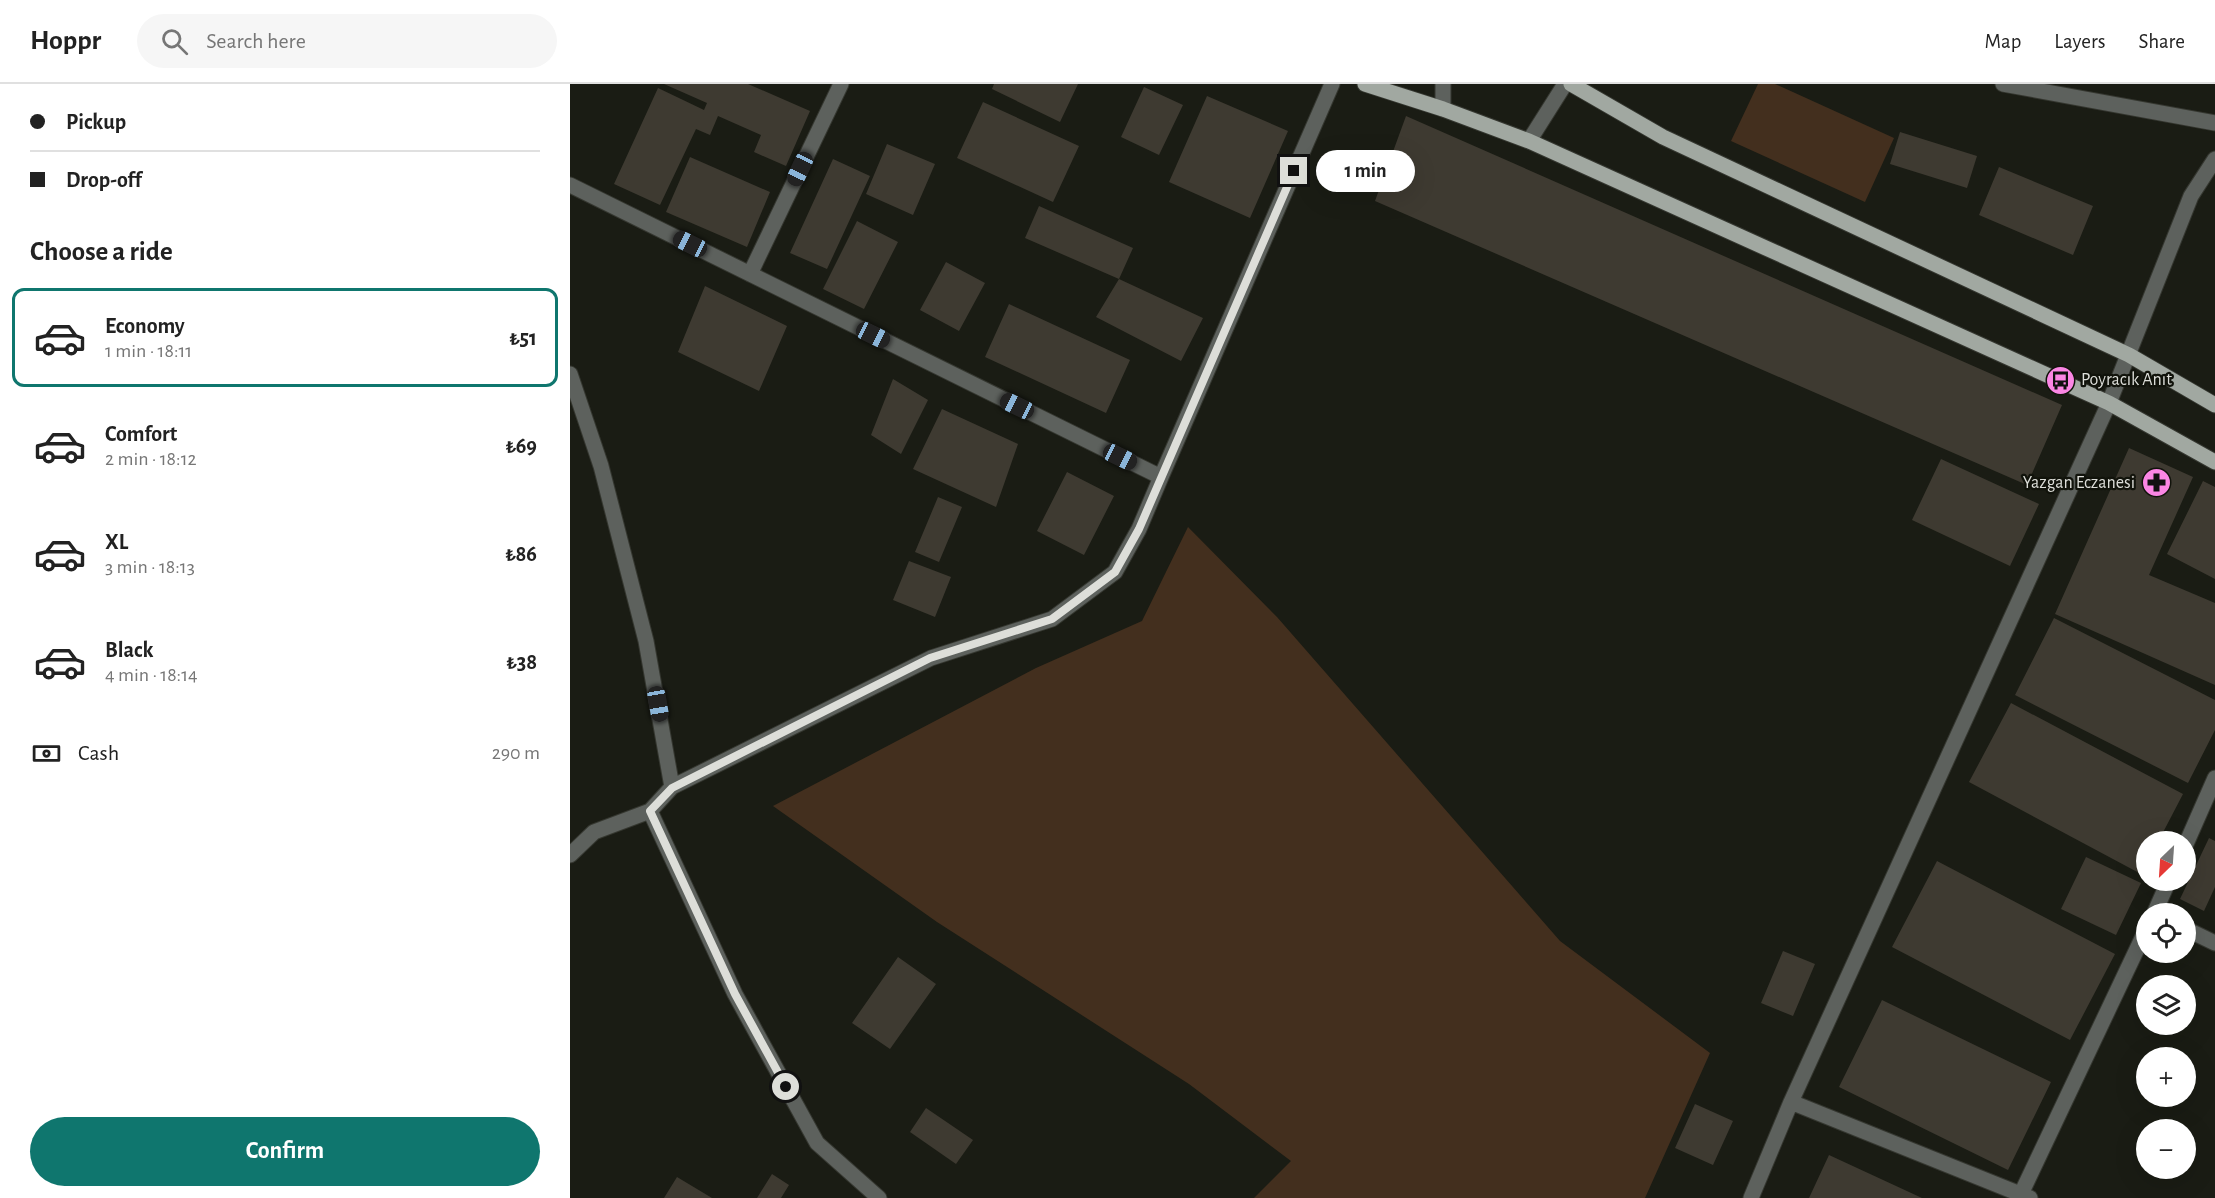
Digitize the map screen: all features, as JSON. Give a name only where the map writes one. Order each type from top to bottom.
[{"type":"main road","points":[[1365,84],[1443,109],[1529,141],[2109,403],[2215,462]]},
{"type":"main road","points":[[1571,84],[1663,137],[2129,355],[2215,405]]},
{"type":"street","points":[[750,274],[841,84]]},
{"type":"street","points":[[570,855],[594,832],[650,811],[672,788],[930,658],[1052,619],[1115,572],[1139,529],[1332,84]]},
{"type":"street","points":[[1443,84],[1443,109]]},
{"type":"street","points":[[1529,141],[1565,84]]},
{"type":"street","points":[[2003,84],[2045,88],[2215,123]]},
{"type":"street","points":[[1751,1198],[1791,1102],[2109,403],[2191,196],[2215,159]]},
{"type":"street","points":[[570,185],[1161,477]]},
{"type":"street","points":[[570,374],[602,466],[646,641],[672,788]]},
{"type":"street","points":[[2192,831],[2215,778]]},
{"type":"street","points":[[650,811],[735,994],[817,1143],[879,1198]]},
{"type":"street","points":[[2196,934],[2215,943]]},
{"type":"street","points":[[1791,1102],[2025,1196],[2136,952]]},
{"type":"shaded area","points":[[1758,84],[1775,84],[1894,138],[1865,202],[1731,141]]},
{"type":"shaded area","points":[[1188,527],[1277,617],[1560,941],[1710,1053],[1645,1198],[1254,1198],[1291,1161],[1189,1084],[937,922],[773,806],[1036,668],[1142,621]]},
{"type":"building","points":[[664,84],[748,84],[810,111],[786,166],[754,152],[761,135],[718,116],[710,135],[696,129],[660,205],[614,184],[658,88],[704,110],[707,103]]},
{"type":"building","points":[[994,84],[1078,84],[1060,122],[992,89]]},
{"type":"building","points":[[1144,87],[1183,105],[1159,155],[1121,137]]},
{"type":"building","points":[[1207,96],[1288,131],[1250,218],[1169,182]]},
{"type":"building","points":[[983,102],[1079,146],[1053,202],[957,158]]},
{"type":"building","points":[[1406,116],[2062,405],[2027,485],[1375,201]]},
{"type":"building","points":[[1900,132],[1977,156],[1967,188],[1890,164]]},
{"type":"building","points":[[887,144],[935,164],[913,215],[866,194]]},
{"type":"building","points":[[690,157],[770,192],[747,247],[666,212]]},
{"type":"building","points":[[833,159],[870,176],[827,269],[790,253]]},
{"type":"building","points":[[1999,167],[2093,206],[2073,255],[1979,215]]},
{"type":"building","points":[[1039,206],[1133,248],[1119,279],[1025,238]]},
{"type":"building","points":[[857,221],[898,242],[864,309],[823,289]]},
{"type":"building","points":[[946,262],[985,283],[959,331],[920,310]]},
{"type":"building","points":[[1119,279],[1203,318],[1181,361],[1096,317]]},
{"type":"building","points":[[705,286],[787,326],[759,391],[678,352]]},
{"type":"building","points":[[1009,304],[1130,360],[1106,413],[985,357]]},
{"type":"building","points":[[893,379],[928,400],[901,454],[871,435]]},
{"type":"building","points":[[942,409],[1018,444],[996,507],[913,469]]},
{"type":"building","points":[[2129,448],[2193,477],[2149,575],[2215,603],[2215,685],[2055,614]]},
{"type":"building","points":[[1941,459],[2039,504],[2010,566],[1912,520]]},
{"type":"building","points":[[1067,472],[1114,496],[1084,555],[1037,531]]},
{"type":"building","points":[[2203,481],[2215,487],[2215,579],[2167,554]]},
{"type":"building","points":[[938,497],[962,507],[939,562],[915,552]]},
{"type":"building","points":[[909,561],[951,577],[935,617],[893,600]]},
{"type":"building","points":[[2054,618],[2215,700],[2215,730],[2188,783],[2015,695]]},
{"type":"building","points":[[2011,703],[2183,794],[2164,831],[2136,831],[2136,871],[1969,782]]},
{"type":"building","points":[[2209,838],[2215,841],[2215,887],[2204,911],[2196,907],[2196,903],[2188,903],[2180,899],[2184,891],[2196,891],[2196,865]]},
{"type":"building","points":[[2086,857],[2136,881],[2137,891],[2116,935],[2061,909]]},
{"type":"building","points":[[1937,861],[2115,954],[2070,1040],[1892,947]]},
{"type":"building","points":[[1783,951],[1815,964],[1793,1016],[1761,1003]]},
{"type":"building","points":[[898,957],[936,984],[890,1049],[852,1023]]},
{"type":"building","points":[[1882,1000],[2051,1082],[2008,1170],[1839,1087]]},
{"type":"building","points":[[1695,1104],[1733,1121],[1713,1165],[1675,1148]]},
{"type":"building","points":[[926,1108],[973,1140],[956,1164],[910,1132]]},
{"type":"building","points":[[1829,1155],[1922,1198],[1809,1198]]},
{"type":"building","points":[[772,1174],[789,1185],[781,1198],[757,1198]]},
{"type":"building","points":[[677,1177],[712,1198],[664,1198]]},
{"type":"place","name":"Poyracık Anıt","points":[[2060,380]]},
{"type":"place","name":"Yazgan Eczanesi","points":[[2156,483]]},
{"type":"route","points":[[786,1087],[735,994],[650,811],[672,788],[930,658],[1052,619],[1115,572],[1139,529],[1294,171]]}]
